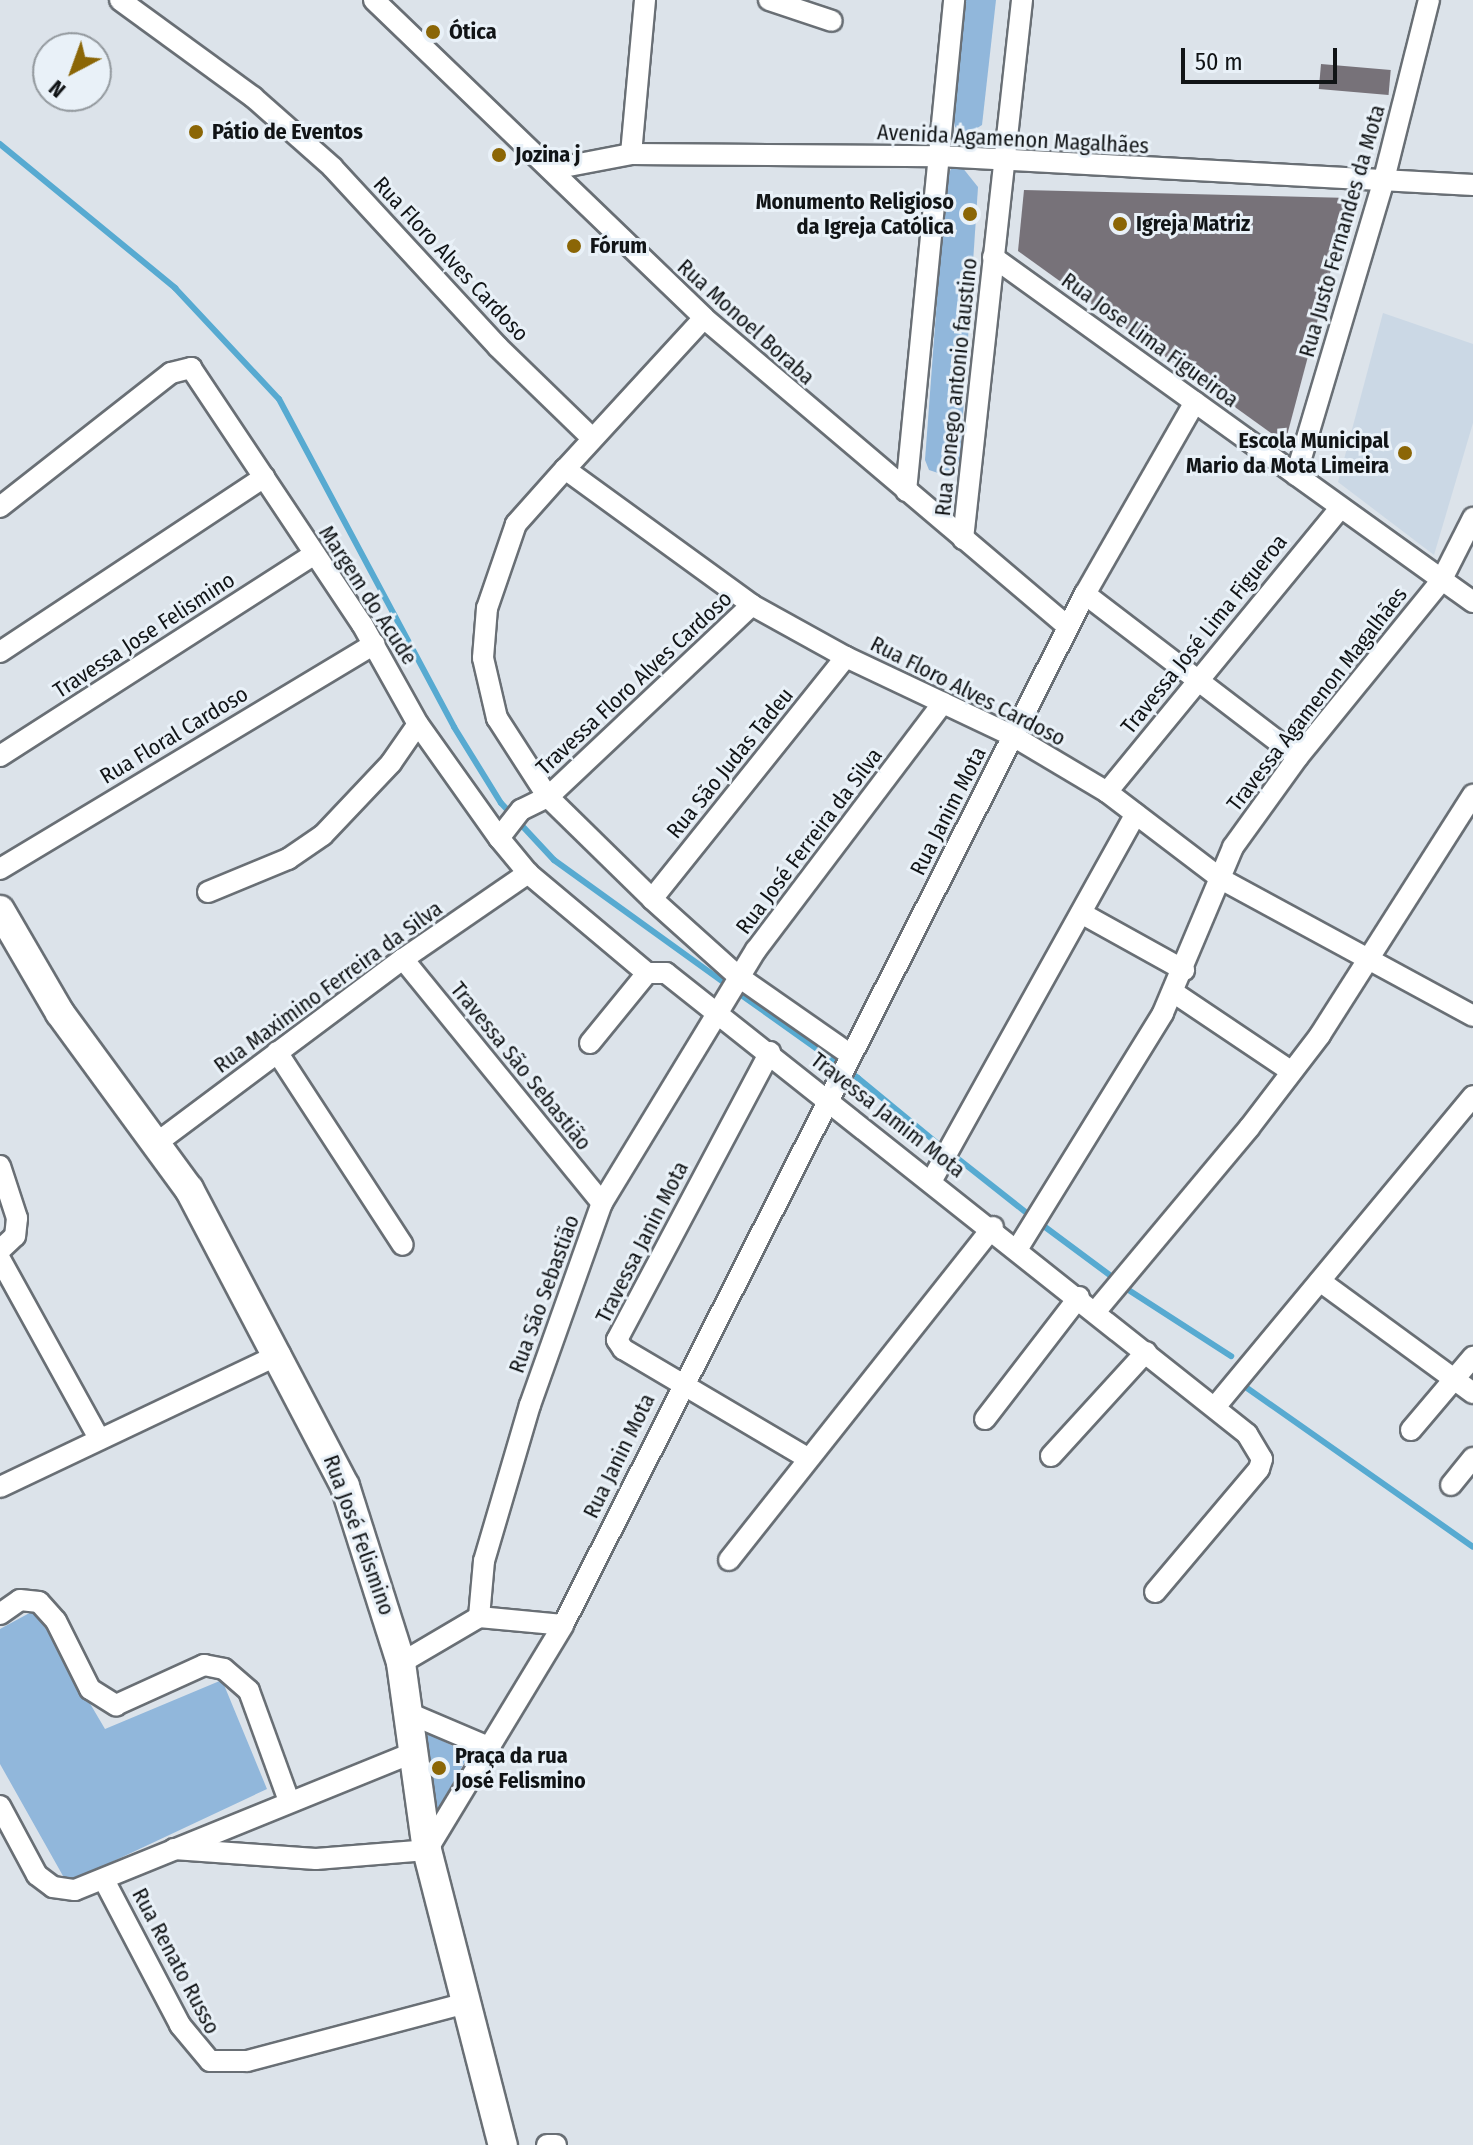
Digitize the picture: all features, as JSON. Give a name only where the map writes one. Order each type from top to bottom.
[{"type":"street","name":"Rua Floro Alves Cardoso","points":[[120,0],[253,97],[332,167],[498,347],[591,437]]},
{"type":"street","name":"Rua Monoel Boraba","points":[[374,0],[553,169],[704,318],[1068,627]]},
{"type":"street","points":[[631,154],[645,0]]},
{"type":"street","points":[[769,0],[832,21]]},
{"type":"street","name":"Rua Conego antonio faustino","points":[[906,491],[954,0]]},
{"type":"street","name":"Rua Conego antonio faustino","points":[[963,539],[1022,0]]},
{"type":"street","name":"Rua Justo Fernandes da Mota","points":[[1296,475],[1383,183],[1429,0]]},
{"type":"street","name":"Avenida Agamenon Magalhães","points":[[553,169],[631,154],[939,156],[1383,183],[1473,185]]},
{"type":"street","name":"Rua Jose Lima Figueiroa","points":[[993,257],[1473,602]]},
{"type":"street","points":[[704,318],[591,437],[565,469],[533,499],[502,556],[487,608],[483,658],[497,718],[548,797],[652,899],[739,977],[846,1065]]},
{"type":"street","name":"Margem do Acude","points":[[0,507],[171,373],[191,368],[200,375],[313,555],[375,644],[418,724],[509,824],[528,873]]},
{"type":"street","name":"Rua Janim Mota","points":[[846,1065],[1085,594],[1195,402]]},
{"type":"street","name":"Rua Floro Alves Cardoso","points":[[565,469],[752,605],[846,657],[1013,736],[1107,792],[1221,879],[1473,1016]]},
{"type":"street","points":[[0,652],[264,477]]},
{"type":"street","name":"Travessa José Lima Figueroa","points":[[1107,792],[1340,508]]},
{"type":"street","name":"Travessa Agamenon Magalhães","points":[[1018,1248],[1173,992],[1233,847],[1298,757],[1441,581],[1473,518]]},
{"type":"street","name":"Travessa Jose Felismino","points":[[0,756],[313,555]]},
{"type":"street","points":[[1085,594],[1298,757]]},
{"type":"street","name":"Travessa Floro Alves Cardoso","points":[[509,824],[548,797],[752,605]]},
{"type":"street","name":"Rua Floral Cardoso","points":[[0,869],[375,644]]},
{"type":"street","name":"Rua São Judas Tadeu","points":[[652,899],[846,657]]},
{"type":"street","name":"Rua José Ferreira da Silva","points":[[718,1011],[739,977],[943,703]]},
{"type":"street","points":[[208,892],[288,859],[323,835],[391,763],[418,724]]},
{"type":"street","points":[[1096,1311],[1292,1072],[1470,804]]},
{"type":"street","points":[[932,1180],[1136,814]]},
{"type":"street","points":[[528,873],[657,973],[590,1043]]},
{"type":"street","name":"Rua Maximino Ferreira da Silva","points":[[158,1142],[403,959],[528,873]]},
{"type":"street","name":"Rua José Felismino","points":[[0,910],[60,1013],[158,1142],[280,1354],[345,1486],[401,1663],[427,1850],[503,2145]]},
{"type":"street","points":[[1081,913],[1184,970]]},
{"type":"street","name":"Travessa São Sebastião","points":[[403,959],[602,1203]]},
{"type":"street","name":"Travessa Jamim Mota","points":[[657,973],[718,1011],[993,1227],[1247,1434],[1262,1459],[1155,1592]]},
{"type":"street","points":[[1173,992],[1292,1072]]},
{"type":"street","name":"Rua São Sebastião","points":[[479,1617],[484,1561],[530,1405],[602,1203],[718,1011]]},
{"type":"street","points":[[277,1052],[403,1245]]},
{"type":"street","name":"Travessa Janin Mota","points":[[770,1052],[617,1333],[623,1349],[807,1458]]},
{"type":"street","name":"Rua Janin Mota","points":[[427,1850],[563,1625],[681,1385],[846,1065]]},
{"type":"street","points":[[1215,1407],[1473,1096]]},
{"type":"street","points":[[0,1166],[17,1218],[15,1236],[0,1250]]},
{"type":"street","points":[[729,1560],[993,1227]]},
{"type":"street","points":[[0,1259],[99,1438]]},
{"type":"street","points":[[1320,1281],[1473,1393]]},
{"type":"street","points":[[985,1419],[1079,1297]]},
{"type":"street","points":[[1051,1456],[1146,1352]]},
{"type":"street","points":[[0,1487],[280,1354]]},
{"type":"street","points":[[1411,1430],[1473,1357]]},
{"type":"street","points":[[1451,1485],[1473,1458]]},
{"type":"street","points":[[0,1614],[20,1600],[39,1602],[56,1621],[90,1689],[116,1705],[204,1665],[224,1669],[249,1691],[289,1801]]},
{"type":"street","points":[[401,1663],[479,1617],[563,1625]]},
{"type":"street","points":[[406,1712],[491,1748]]},
{"type":"street","name":"Rua Renato Russo","points":[[0,1806],[26,1861],[43,1881],[66,1891],[104,1880],[289,1801],[412,1753]]},
{"type":"street","points":[[174,1849],[316,1859],[427,1850]]},
{"type":"street","name":"Rua Renato Russo","points":[[104,1880],[180,2025],[210,2061],[247,2061],[467,2003]]},
{"type":"street","points":[[547,2145],[556,2145]]},
{"type":"shaded area","points":[[959,0],[996,0],[982,125],[966,135],[955,127],[953,114]]},
{"type":"shaded area","points":[[952,167],[962,167],[978,187],[960,460],[954,469],[938,473],[929,470],[925,460],[946,179]]},
{"type":"shaded area","name":"Escola Municipal Mario da Mota Limeira","points":[[1383,313],[1473,344],[1473,423],[1434,555],[1338,482]]},
{"type":"shaded area","points":[[35,1610],[105,1729],[222,1680],[267,1789],[67,1883],[0,1764],[0,1629]]},
{"type":"shaded area","points":[[413,1726],[469,1754],[434,1818]]},
{"type":"building","points":[[1321,64],[1391,70],[1389,95],[1319,89]]},
{"type":"building","name":"Igreja Matriz","points":[[1024,190],[1350,198],[1285,443],[1018,251]]},
{"type":"waterway","points":[[0,144],[175,288],[279,399],[454,727],[501,803],[554,860],[730,987]]},
{"type":"waterway","points":[[737,992],[858,1078],[944,1149]]},
{"type":"waterway","points":[[952,1154],[1028,1214]]},
{"type":"waterway","points":[[1041,1224],[1115,1279]]},
{"type":"waterway","points":[[1127,1289],[1231,1356]]},
{"type":"waterway","points":[[1247,1388],[1473,1547]]},
{"type":"place","name":"Ótica","points":[[433,32]]},
{"type":"place","name":"Pátio de Eventos","points":[[196,132]]},
{"type":"place","name":"Jozina j","points":[[499,155]]},
{"type":"place","name":"Monumento Religioso da Igreja Católica","points":[[970,214]]},
{"type":"place","name":"Igreja Matriz","points":[[1120,224]]},
{"type":"place","name":"Fórum","points":[[574,246]]},
{"type":"place","name":"Escola Municipal Mario da Mota Limeira","points":[[1405,453]]},
{"type":"place","name":"Praça da rua José Felismino","points":[[439,1768]]}]
